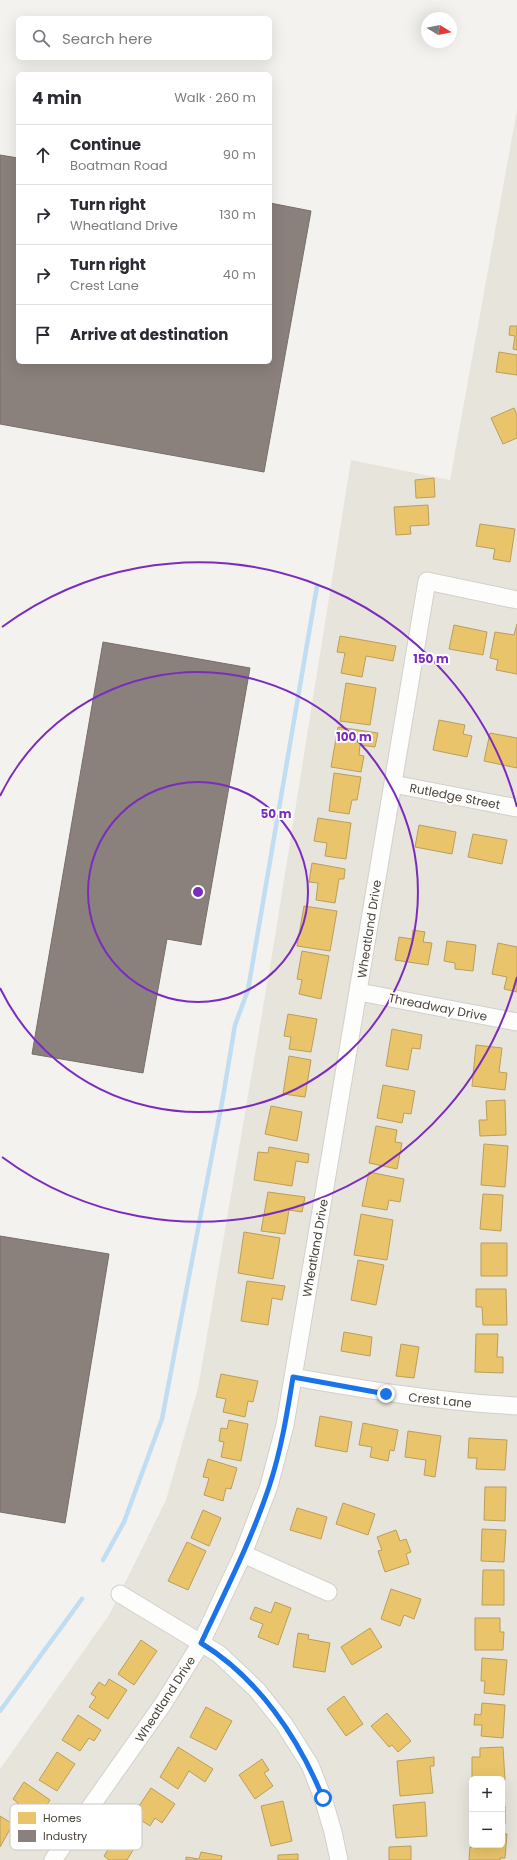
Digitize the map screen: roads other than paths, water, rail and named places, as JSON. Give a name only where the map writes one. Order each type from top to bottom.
[{"type":"street","name":"Wheatland Drive","points":[[92,1804],[163,1704],[201,1643],[243,1554],[269,1486],[285,1425],[427,581],[517,600]]},
{"type":"street","name":"Rutledge Street","points":[[393,784],[517,808]]},
{"type":"street","name":"Threadway Drive","points":[[359,992],[517,1022]]},
{"type":"street","name":"Crest Lane","points":[[293,1377],[386,1394],[469,1404],[517,1406]]},
{"type":"street","points":[[243,1554],[328,1592]]},
{"type":"street","points":[[120,1594],[219,1654],[257,1690],[284,1724],[310,1765],[334,1832],[339,1860]]},
{"type":"street","name":"Wheatland Drive","points":[[53,1860],[60,1850]]},
{"type":"waterway","points":[[103,1560],[124,1522],[162,1419],[223,1097],[235,1025],[248,990],[317,586]]},
{"type":"waterway","points":[[0,1711],[82,1599]]}]
